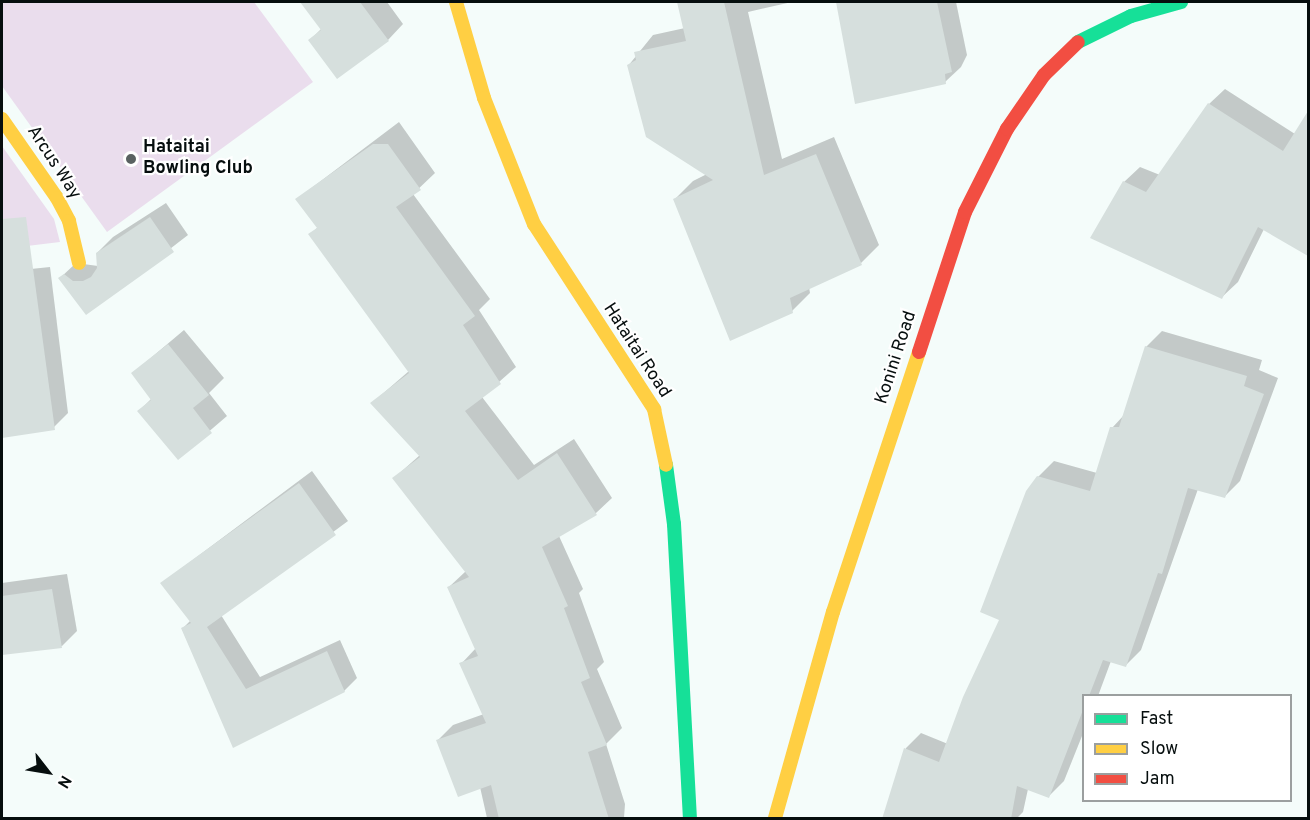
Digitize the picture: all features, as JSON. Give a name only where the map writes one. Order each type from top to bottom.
[{"type":"street","name":"Hataitai Road","points":[[456,2],[484,98],[534,224],[654,409],[663,441],[674,524],[690,819]]},
{"type":"street","name":"Konini Road","points":[[775,819],[833,612],[965,212],[1007,129],[1044,75],[1072,48],[1131,16],[1181,2]]},
{"type":"street","name":"Arcus Way","points":[[2,118],[57,198],[69,221],[79,263]]},
{"type":"shaded area","name":"Hataitai Bowling Club","points":[[2,2],[254,2],[313,82],[107,232],[2,86]]},
{"type":"shaded area","points":[[2,146],[54,219],[60,242],[2,249]]},
{"type":"building","points":[[300,2],[360,2],[389,41],[337,79],[308,40],[321,30]]},
{"type":"building","points":[[677,2],[724,2],[764,175],[816,154],[862,265],[790,298],[793,313],[730,341],[673,199],[713,180],[646,137],[627,65],[636,60],[634,52],[686,41]]},
{"type":"building","points":[[836,2],[937,2],[952,72],[945,74],[946,84],[855,104]]},
{"type":"building","points":[[1208,103],[1283,151],[1308,111],[1308,256],[1258,227],[1222,299],[1090,238],[1123,181],[1146,192]]},
{"type":"building","points":[[373,144],[388,144],[421,190],[396,207],[475,316],[463,325],[501,384],[465,411],[518,480],[557,453],[597,515],[542,547],[568,606],[564,608],[590,678],[581,682],[607,745],[588,752],[609,819],[499,819],[491,785],[458,797],[436,740],[486,723],[459,663],[478,656],[447,587],[469,577],[392,478],[420,457],[370,403],[409,373],[308,234],[317,228],[295,199]]},
{"type":"building","points":[[26,217],[55,430],[2,438],[2,219]]},
{"type":"building","points":[[150,217],[174,252],[86,315],[58,278],[64,274],[73,281],[83,281],[91,277],[97,268],[96,253]]},
{"type":"building","points":[[168,344],[209,395],[193,408],[212,433],[178,460],[137,411],[151,400],[131,373]]},
{"type":"building","points":[[1145,346],[1247,376],[1244,386],[1264,394],[1225,498],[1188,488],[1162,574],[1158,573],[1126,667],[1103,660],[1090,694],[1082,694],[1082,713],[1049,798],[1017,786],[1011,819],[882,819],[904,748],[939,762],[963,697],[999,620],[980,612],[1026,491],[1037,476],[1090,491],[1110,427],[1119,427]]},
{"type":"building","points":[[299,483],[336,535],[207,627],[246,689],[327,651],[345,692],[233,748],[181,628],[191,623],[160,583]]},
{"type":"building","points":[[52,589],[62,648],[2,655],[2,596]]},
{"type":"traffic: fast","points":[[1078,42],[1131,16],[1181,2]]},
{"type":"traffic: fast","points":[[666,465],[674,524],[690,818]]},
{"type":"traffic: slow","points":[[456,2],[484,98],[534,224],[654,409],[666,465]]},
{"type":"traffic: slow","points":[[2,119],[57,198],[69,221],[79,263]]},
{"type":"traffic: slow","points":[[775,818],[833,612],[919,352]]},
{"type":"traffic: jam","points":[[919,352],[965,212],[1007,129],[1044,75],[1078,42]]},
{"type":"place","name":"Hataitai Bowling Club","points":[[131,159]]}]
